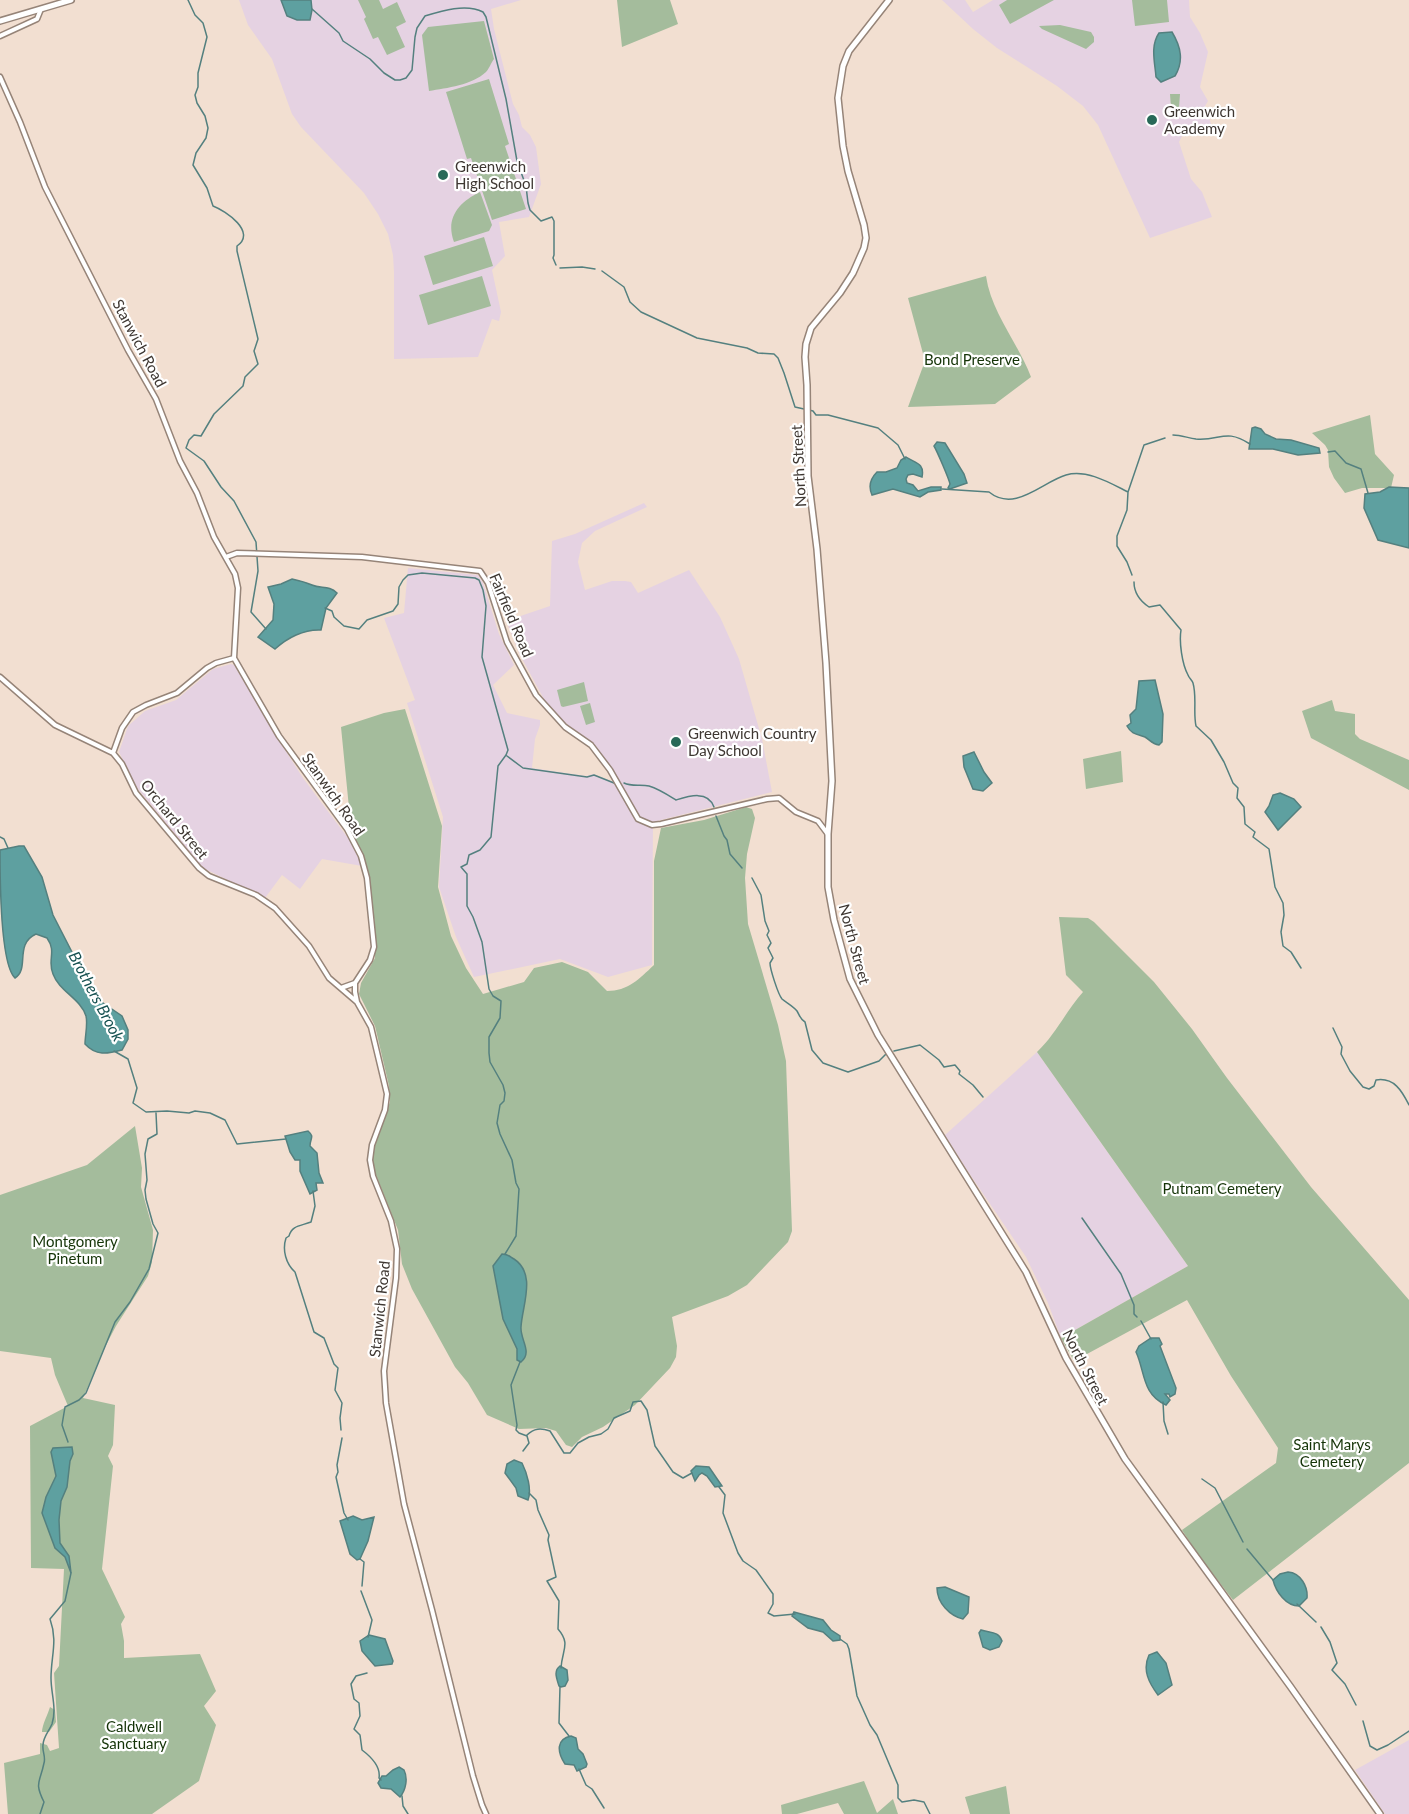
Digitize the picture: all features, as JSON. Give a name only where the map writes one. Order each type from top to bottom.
[{"type":"main road","points":[[0,21],[71,0]]},
{"type":"main road","name":"North Street","points":[[889,0],[852,46],[843,66],[838,98],[839,120],[848,171],[866,238],[853,273],[808,336],[805,357],[808,477],[817,549],[832,781],[828,834],[828,886],[844,963],[856,994],[878,1035],[1026,1272],[1066,1358],[1125,1459],[1380,1814]]},
{"type":"main road","points":[[40,1],[41,8]]},
{"type":"street","points":[[0,36],[37,19],[41,8]]},
{"type":"street","name":"Stanwich Road","points":[[0,77],[19,118],[45,187],[128,350],[156,399],[180,461],[235,574],[238,585],[234,658],[277,733],[347,829],[362,860],[369,891],[374,947],[370,960],[355,983],[357,1002],[372,1030],[387,1097],[385,1110],[372,1145],[370,1160],[373,1176],[392,1225],[397,1250],[396,1278],[384,1371],[389,1423],[404,1504],[473,1776],[486,1814]]},
{"type":"street","name":"Fairfield Road","points":[[226,557],[235,553],[362,556],[480,572],[488,583],[507,642],[536,695],[565,727],[591,745],[610,770],[635,814],[643,822],[652,825],[661,824],[767,798],[779,798],[795,812],[818,821],[828,834]]},
{"type":"street","points":[[0,677],[55,725],[113,753],[122,728],[133,712],[180,691],[201,671],[216,663],[234,658]]},
{"type":"street","name":"Orchard Street","points":[[113,753],[122,764],[136,793],[199,868],[209,876],[256,895],[275,908],[309,946],[329,978],[357,1002]]},
{"type":"street","points":[[341,988],[350,987],[355,983]]},
{"type":"shaded area","name":"Greenwich High School","points":[[239,0],[521,0],[491,9],[513,104],[522,127],[530,135],[536,147],[541,184],[529,217],[499,222],[505,256],[492,270],[501,312],[499,321],[492,319],[478,357],[394,359],[394,272],[388,234],[364,193],[301,127],[292,114],[272,59],[248,25]]},
{"type":"shaded area","name":"Greenwich Academy","points":[[942,0],[965,0],[973,12],[993,0],[1189,0],[1190,17],[1208,52],[1200,87],[1208,101],[1205,106],[1211,124],[1183,134],[1179,142],[1191,179],[1202,192],[1212,217],[1150,238],[1098,125],[1083,106],[1057,86],[997,48]]},
{"type":"shaded area","name":"Greenwich Country Day School","points":[[644,503],[647,507],[595,531],[582,543],[578,562],[585,590],[612,581],[625,581],[631,582],[638,593],[689,570],[720,617],[739,659],[762,739],[772,792],[653,822],[652,965],[608,977],[560,959],[474,977],[456,937],[439,887],[443,817],[407,703],[415,700],[384,618],[404,613],[408,568],[478,575],[483,583],[499,634],[514,665],[493,685],[507,713],[540,720],[535,739],[532,768],[586,776],[593,774],[611,781],[620,781],[593,744],[559,718],[546,703],[520,655],[506,621],[550,606],[552,541],[575,534]]},
{"type":"shaded area","points":[[234,665],[303,778],[351,842],[362,866],[322,859],[300,889],[282,875],[265,898],[203,868],[137,788],[119,752],[128,726],[145,711],[176,700],[213,669]]},
{"type":"shaded area","points":[[1037,1052],[1188,1266],[1061,1338],[1048,1303],[1026,1257],[945,1135]]},
{"type":"shaded area","points":[[1409,1740],[1409,1814],[1385,1814],[1355,1770]]},
{"type":"green space","points":[[358,0],[379,0],[383,9],[397,2],[406,22],[396,27],[405,47],[387,55],[378,37],[373,39]]},
{"type":"green space","points":[[617,0],[670,0],[678,24],[622,47]]},
{"type":"green space","points":[[1007,0],[1054,0],[1010,24],[999,5]]},
{"type":"green space","points":[[1132,0],[1167,0],[1169,22],[1135,26]]},
{"type":"green space","points":[[484,21],[494,59],[487,71],[467,83],[429,91],[422,35],[428,27]]},
{"type":"green space","points":[[1060,25],[1091,32],[1094,42],[1086,49],[1039,26]]},
{"type":"green space","points":[[489,79],[509,144],[505,146],[526,209],[492,220],[471,158],[467,159],[446,92]]},
{"type":"green space","points":[[1170,94],[1180,94],[1179,108],[1171,117],[1166,113],[1171,108]]},
{"type":"green space","points":[[480,192],[492,225],[489,231],[454,242],[451,225],[456,212],[472,196]]},
{"type":"green space","points":[[484,237],[493,266],[433,285],[424,256]]},
{"type":"green space","points":[[482,276],[491,306],[428,325],[419,295]]},
{"type":"green space","name":"Bond Preserve","points":[[986,276],[993,302],[1031,377],[995,404],[908,407],[925,361],[908,298]]},
{"type":"green space","points":[[1370,415],[1375,454],[1394,475],[1391,488],[1362,488],[1345,493],[1329,467],[1328,450],[1312,433]]},
{"type":"green space","points":[[584,682],[588,701],[561,706],[557,690]]},
{"type":"green space","points":[[1332,700],[1335,711],[1355,714],[1355,734],[1360,739],[1409,760],[1409,790],[1311,738],[1302,711]]},
{"type":"green space","points":[[590,703],[595,722],[586,725],[580,706]]},
{"type":"green space","points":[[405,709],[442,826],[438,887],[451,936],[466,968],[483,994],[524,982],[534,968],[562,962],[588,972],[607,991],[621,989],[633,983],[654,965],[654,861],[661,828],[704,820],[746,807],[752,809],[755,818],[747,854],[745,878],[748,924],[778,1025],[786,1061],[792,1231],[788,1242],[747,1285],[728,1296],[672,1317],[677,1346],[676,1357],[670,1368],[635,1405],[603,1427],[582,1437],[572,1447],[566,1445],[556,1431],[546,1428],[519,1429],[487,1415],[468,1383],[455,1367],[412,1289],[402,1264],[398,1230],[372,1165],[375,1142],[390,1102],[389,1086],[375,1026],[359,994],[361,983],[375,958],[375,926],[369,876],[351,828],[341,727],[384,713]]},
{"type":"green space","points":[[1121,751],[1123,782],[1086,789],[1083,759]]},
{"type":"green space","name":"Putnam Cemetery","points":[[1059,917],[1088,918],[1094,922],[1154,982],[1311,1187],[1409,1300],[1409,1463],[1233,1600],[1182,1530],[1276,1463],[1278,1448],[1231,1376],[1187,1300],[1074,1361],[1061,1338],[1188,1266],[1037,1052],[1083,992],[1066,975]]},
{"type":"green space","points":[[135,1126],[142,1168],[141,1187],[153,1230],[152,1262],[148,1276],[105,1347],[83,1398],[115,1405],[113,1445],[108,1456],[113,1466],[102,1569],[125,1617],[121,1624],[124,1658],[200,1654],[216,1691],[204,1706],[216,1725],[199,1781],[152,1814],[8,1814],[4,1763],[40,1754],[40,1743],[47,1745],[50,1751],[59,1748],[54,1673],[59,1666],[64,1569],[31,1568],[30,1426],[68,1406],[55,1375],[51,1358],[0,1351],[0,1195],[87,1165]]},
{"type":"green space","points":[[50,1707],[55,1710],[56,1722],[49,1732],[42,1732],[44,1723]]},
{"type":"green space","points":[[864,1781],[877,1813],[893,1799],[898,1814],[844,1814],[838,1803],[797,1814],[782,1814],[781,1805]]},
{"type":"green space","points":[[1006,1786],[1010,1814],[970,1814],[965,1797]]},
{"type":"water","points":[[281,0],[311,0],[310,20],[297,20],[287,16]]},
{"type":"water","points":[[1172,32],[1178,43],[1180,65],[1175,76],[1161,82],[1156,77],[1154,55],[1156,38],[1159,33]]},
{"type":"water","points":[[1255,427],[1276,439],[1291,440],[1319,448],[1320,453],[1298,455],[1273,449],[1249,449],[1252,428]]},
{"type":"water","points":[[937,442],[945,443],[967,483],[948,488],[949,481],[934,446]]},
{"type":"water","points":[[906,457],[921,466],[923,472],[922,477],[908,475],[907,483],[913,485],[918,491],[931,487],[941,487],[941,490],[928,492],[920,497],[893,489],[872,495],[870,485],[875,474],[897,468],[901,460]]},
{"type":"water","points":[[1389,487],[1409,488],[1409,548],[1378,540],[1364,508],[1365,494],[1380,492]]},
{"type":"water","points":[[292,579],[331,589],[337,593],[326,608],[321,630],[296,635],[275,649],[258,637],[273,620],[274,604],[268,587]]},
{"type":"water","points":[[1155,680],[1163,714],[1162,742],[1159,745],[1133,733],[1127,726],[1131,723],[1130,715],[1136,709],[1139,681]]},
{"type":"water","points":[[974,752],[992,783],[983,791],[973,789],[964,767],[963,756]]},
{"type":"water","points":[[1280,793],[1294,799],[1301,807],[1278,830],[1265,812],[1273,795]]},
{"type":"water","points":[[24,846],[42,877],[53,915],[93,993],[122,1016],[128,1030],[128,1039],[122,1050],[102,1053],[93,1051],[85,1044],[86,1016],[80,1005],[56,980],[51,969],[52,952],[47,938],[36,934],[29,938],[24,950],[22,969],[15,978],[10,970],[6,956],[2,918],[0,850]]},
{"type":"water","points":[[308,1131],[312,1136],[310,1146],[317,1153],[319,1173],[323,1183],[316,1183],[317,1190],[310,1194],[300,1171],[300,1160],[295,1160],[290,1152],[285,1136]]},
{"type":"water","points":[[502,1254],[510,1256],[521,1265],[527,1282],[521,1327],[526,1354],[521,1362],[517,1360],[517,1349],[503,1319],[493,1266]]},
{"type":"water","points":[[1151,1338],[1159,1338],[1162,1344],[1160,1346],[1176,1388],[1175,1394],[1170,1397],[1169,1394],[1165,1394],[1170,1400],[1166,1405],[1158,1401],[1148,1389],[1136,1352],[1139,1346]]},
{"type":"water","points":[[72,1447],[73,1454],[67,1487],[61,1501],[59,1520],[60,1543],[69,1556],[71,1573],[65,1557],[55,1548],[42,1513],[46,1497],[56,1476],[51,1452],[53,1448]]},
{"type":"water","points":[[514,1460],[522,1463],[526,1472],[529,1487],[528,1500],[518,1496],[516,1488],[505,1473],[507,1464]]},
{"type":"water","points":[[696,1466],[709,1467],[722,1486],[715,1487],[702,1473],[695,1481],[691,1471]]},
{"type":"water","points":[[353,1516],[362,1520],[374,1517],[368,1541],[360,1559],[357,1560],[350,1554],[340,1521]]},
{"type":"water","points":[[1288,1572],[1297,1575],[1303,1581],[1306,1589],[1307,1598],[1299,1606],[1286,1601],[1274,1585],[1273,1580],[1280,1574]]},
{"type":"water","points":[[945,1587],[969,1597],[968,1613],[963,1619],[949,1612],[939,1599],[937,1588]]},
{"type":"water","points":[[794,1612],[823,1620],[840,1636],[840,1640],[833,1641],[823,1632],[808,1628],[792,1616]]},
{"type":"water","points":[[981,1630],[999,1635],[1002,1641],[999,1647],[990,1650],[983,1647],[979,1633]]},
{"type":"water","points":[[369,1635],[385,1639],[392,1664],[375,1666],[362,1651],[360,1641]]},
{"type":"water","points":[[1157,1652],[1166,1663],[1172,1685],[1158,1695],[1146,1671],[1149,1655]]},
{"type":"water","points":[[560,1666],[567,1670],[568,1680],[565,1686],[561,1687],[556,1675]]},
{"type":"water","points":[[571,1736],[576,1738],[578,1749],[587,1764],[586,1767],[577,1771],[574,1765],[565,1764],[559,1751],[560,1743]]},
{"type":"water","points":[[399,1767],[404,1770],[406,1780],[400,1797],[391,1789],[381,1788],[378,1783],[382,1776],[386,1776]]},
{"type":"waterway","points":[[188,0],[195,15],[203,23],[207,37],[195,95],[208,128],[206,138],[196,153],[193,165],[207,188],[213,206],[232,217],[244,235],[237,246],[237,251],[258,339],[254,351],[258,364],[245,377],[243,386],[214,414],[201,436],[194,435],[186,448],[204,461],[221,487],[234,501],[256,542],[258,571],[251,612],[266,629]]},
{"type":"waterway","points":[[312,9],[339,33],[343,41],[370,59],[395,80],[406,78],[412,70],[417,28],[425,16],[461,8],[483,12],[506,99],[517,161],[526,186],[530,210],[541,221],[552,217],[554,221],[553,258],[556,265]]},
{"type":"waterway","points":[[560,268],[595,269]]},
{"type":"waterway","points":[[602,271],[624,287],[630,302],[641,312],[697,338],[747,348],[758,353],[774,354],[784,373],[795,407],[804,409]]},
{"type":"waterway","points":[[809,410],[816,415],[828,415],[878,428],[898,445],[905,459]]},
{"type":"waterway","points":[[1173,435],[1196,439],[1229,436],[1242,439],[1250,444]]},
{"type":"waterway","points":[[1132,575],[1117,546],[1117,536],[1127,510],[1128,492],[1144,445],[1165,438]]},
{"type":"waterway","points":[[1328,452],[1335,451],[1346,463],[1361,469],[1368,493]]},
{"type":"waterway","points":[[942,489],[989,492],[999,498],[1009,499],[1028,494],[1066,475],[1082,474],[1098,478],[1128,492]]},
{"type":"waterway","points":[[325,608],[332,611],[334,617],[344,626],[359,629],[367,620],[393,611],[398,604],[399,587],[408,575],[422,573],[475,578],[479,580],[483,590],[486,606],[482,657],[508,750],[498,766],[491,837],[480,850],[469,855],[467,864],[461,867],[467,874],[467,906],[482,942],[489,989],[493,996],[501,1001],[500,1018],[489,1037],[489,1053],[490,1062],[505,1093],[497,1123],[512,1160],[519,1189],[516,1236],[505,1254]]},
{"type":"waterway","points":[[1134,582],[1136,593],[1143,602],[1149,607],[1160,605],[1181,630],[1183,659],[1194,688],[1196,726],[1211,740],[1233,783],[1238,788],[1237,798],[1244,807],[1245,824],[1255,832],[1253,837],[1269,849],[1275,887],[1283,903],[1284,915],[1281,932],[1283,946],[1291,952],[1301,968]]},
{"type":"waterway","points":[[507,756],[523,768],[587,777],[594,775],[614,783]]},
{"type":"waterway","points":[[624,783],[649,786],[676,800],[703,796],[714,807]]},
{"type":"waterway","points":[[716,816],[727,840],[730,854],[742,868]]},
{"type":"waterway","name":"Brothers Brook","points":[[0,837],[4,839],[8,848]]},
{"type":"waterway","points":[[752,878],[761,895],[769,931],[767,935],[771,943],[768,948],[773,958],[770,966],[776,987],[782,999],[795,1009],[805,1022],[812,1050],[823,1063],[848,1072],[879,1061],[886,1054]]},
{"type":"waterway","points":[[1333,1028],[1342,1047],[1341,1054],[1350,1071],[1363,1087],[1369,1089],[1374,1086],[1376,1080],[1388,1081],[1397,1086],[1409,1105]]},
{"type":"waterway","points":[[894,1051],[920,1045],[944,1067],[955,1065],[960,1071],[959,1074],[983,1097]]},
{"type":"waterway","points":[[114,1051],[128,1059],[137,1088],[133,1103],[146,1112],[210,1113],[225,1120],[237,1144],[286,1139]]},
{"type":"waterway","name":"Brothers Brook","points":[[68,1442],[62,1425],[65,1407],[79,1400],[86,1393],[115,1322],[130,1302],[149,1269],[158,1233],[146,1199],[145,1154],[148,1139],[157,1134],[156,1113]]},
{"type":"waterway","points":[[313,1191],[315,1206],[311,1222],[292,1230],[286,1238],[285,1252],[289,1265],[295,1272],[314,1332],[324,1338],[334,1364],[338,1368],[335,1390],[342,1403],[341,1430]]},
{"type":"waterway","points":[[1082,1218],[1121,1274],[1137,1317]]},
{"type":"waterway","points":[[1141,1321],[1151,1339]]},
{"type":"waterway","points":[[520,1362],[511,1385],[516,1430],[527,1436]]},
{"type":"waterway","points":[[527,1435],[538,1429],[550,1431],[564,1453],[570,1453],[578,1443],[608,1429],[614,1418],[630,1411],[633,1402],[641,1401],[647,1410],[655,1446],[673,1472],[683,1478],[692,1473]]},
{"type":"waterway","points":[[1163,1402],[1164,1421],[1168,1434]]},
{"type":"waterway","points":[[523,1451],[529,1443],[527,1436]]},
{"type":"waterway","points":[[342,1438],[336,1477],[344,1513],[348,1520]]},
{"type":"waterway","points":[[1202,1479],[1215,1488],[1243,1542]]},
{"type":"waterway","points":[[719,1487],[725,1495],[723,1513],[738,1553],[743,1561],[756,1570],[773,1594],[773,1604],[768,1613],[774,1616],[795,1614]]},
{"type":"waterway","points":[[529,1493],[536,1500],[549,1535],[548,1540],[556,1577],[547,1581],[559,1601],[558,1629],[565,1643],[561,1668]]},
{"type":"waterway","points":[[1247,1549],[1273,1580]]},
{"type":"waterway","points":[[360,1559],[364,1562],[362,1586]]},
{"type":"waterway","name":"Brothers Brook","points":[[40,1814],[44,1802],[39,1786],[44,1761],[43,1742],[52,1724],[54,1712],[51,1678],[54,1634],[50,1619],[65,1601],[71,1573]]},
{"type":"waterway","points":[[361,1591],[372,1620],[368,1637]]},
{"type":"waterway","points":[[1297,1604],[1316,1622]]},
{"type":"waterway","points":[[1321,1627],[1330,1642],[1337,1663],[1332,1670],[1345,1684],[1356,1705]]},
{"type":"waterway","points":[[840,1639],[847,1644],[849,1649],[857,1696],[877,1735],[898,1785],[898,1798],[902,1802],[914,1800],[924,1802],[930,1814]]},
{"type":"waterway","points":[[367,1673],[356,1676],[351,1684],[354,1699],[359,1703],[360,1716],[354,1729],[360,1735],[362,1750],[377,1765],[381,1780]]},
{"type":"waterway","points":[[560,1687],[559,1723],[569,1736]]},
{"type":"waterway","points":[[1363,1721],[1370,1746],[1377,1750],[1409,1731]]},
{"type":"waterway","points":[[579,1769],[586,1785],[592,1789],[604,1808]]},
{"type":"waterway","points":[[402,1796],[403,1806],[408,1814]]},
{"type":"place","name":"Greenwich Academy","points":[[1152,120]]},
{"type":"place","name":"Greenwich High School","points":[[443,175]]},
{"type":"place","name":"Greenwich Country Day School","points":[[676,742]]},
{"type":"park label","name":"Montgomery Pinetum","points":[[75,1250]]},
{"type":"park label","name":"Saint Marys Cemetery","points":[[1332,1452]]},
{"type":"park label","name":"Caldwell Sanctuary","points":[[134,1734]]}]
